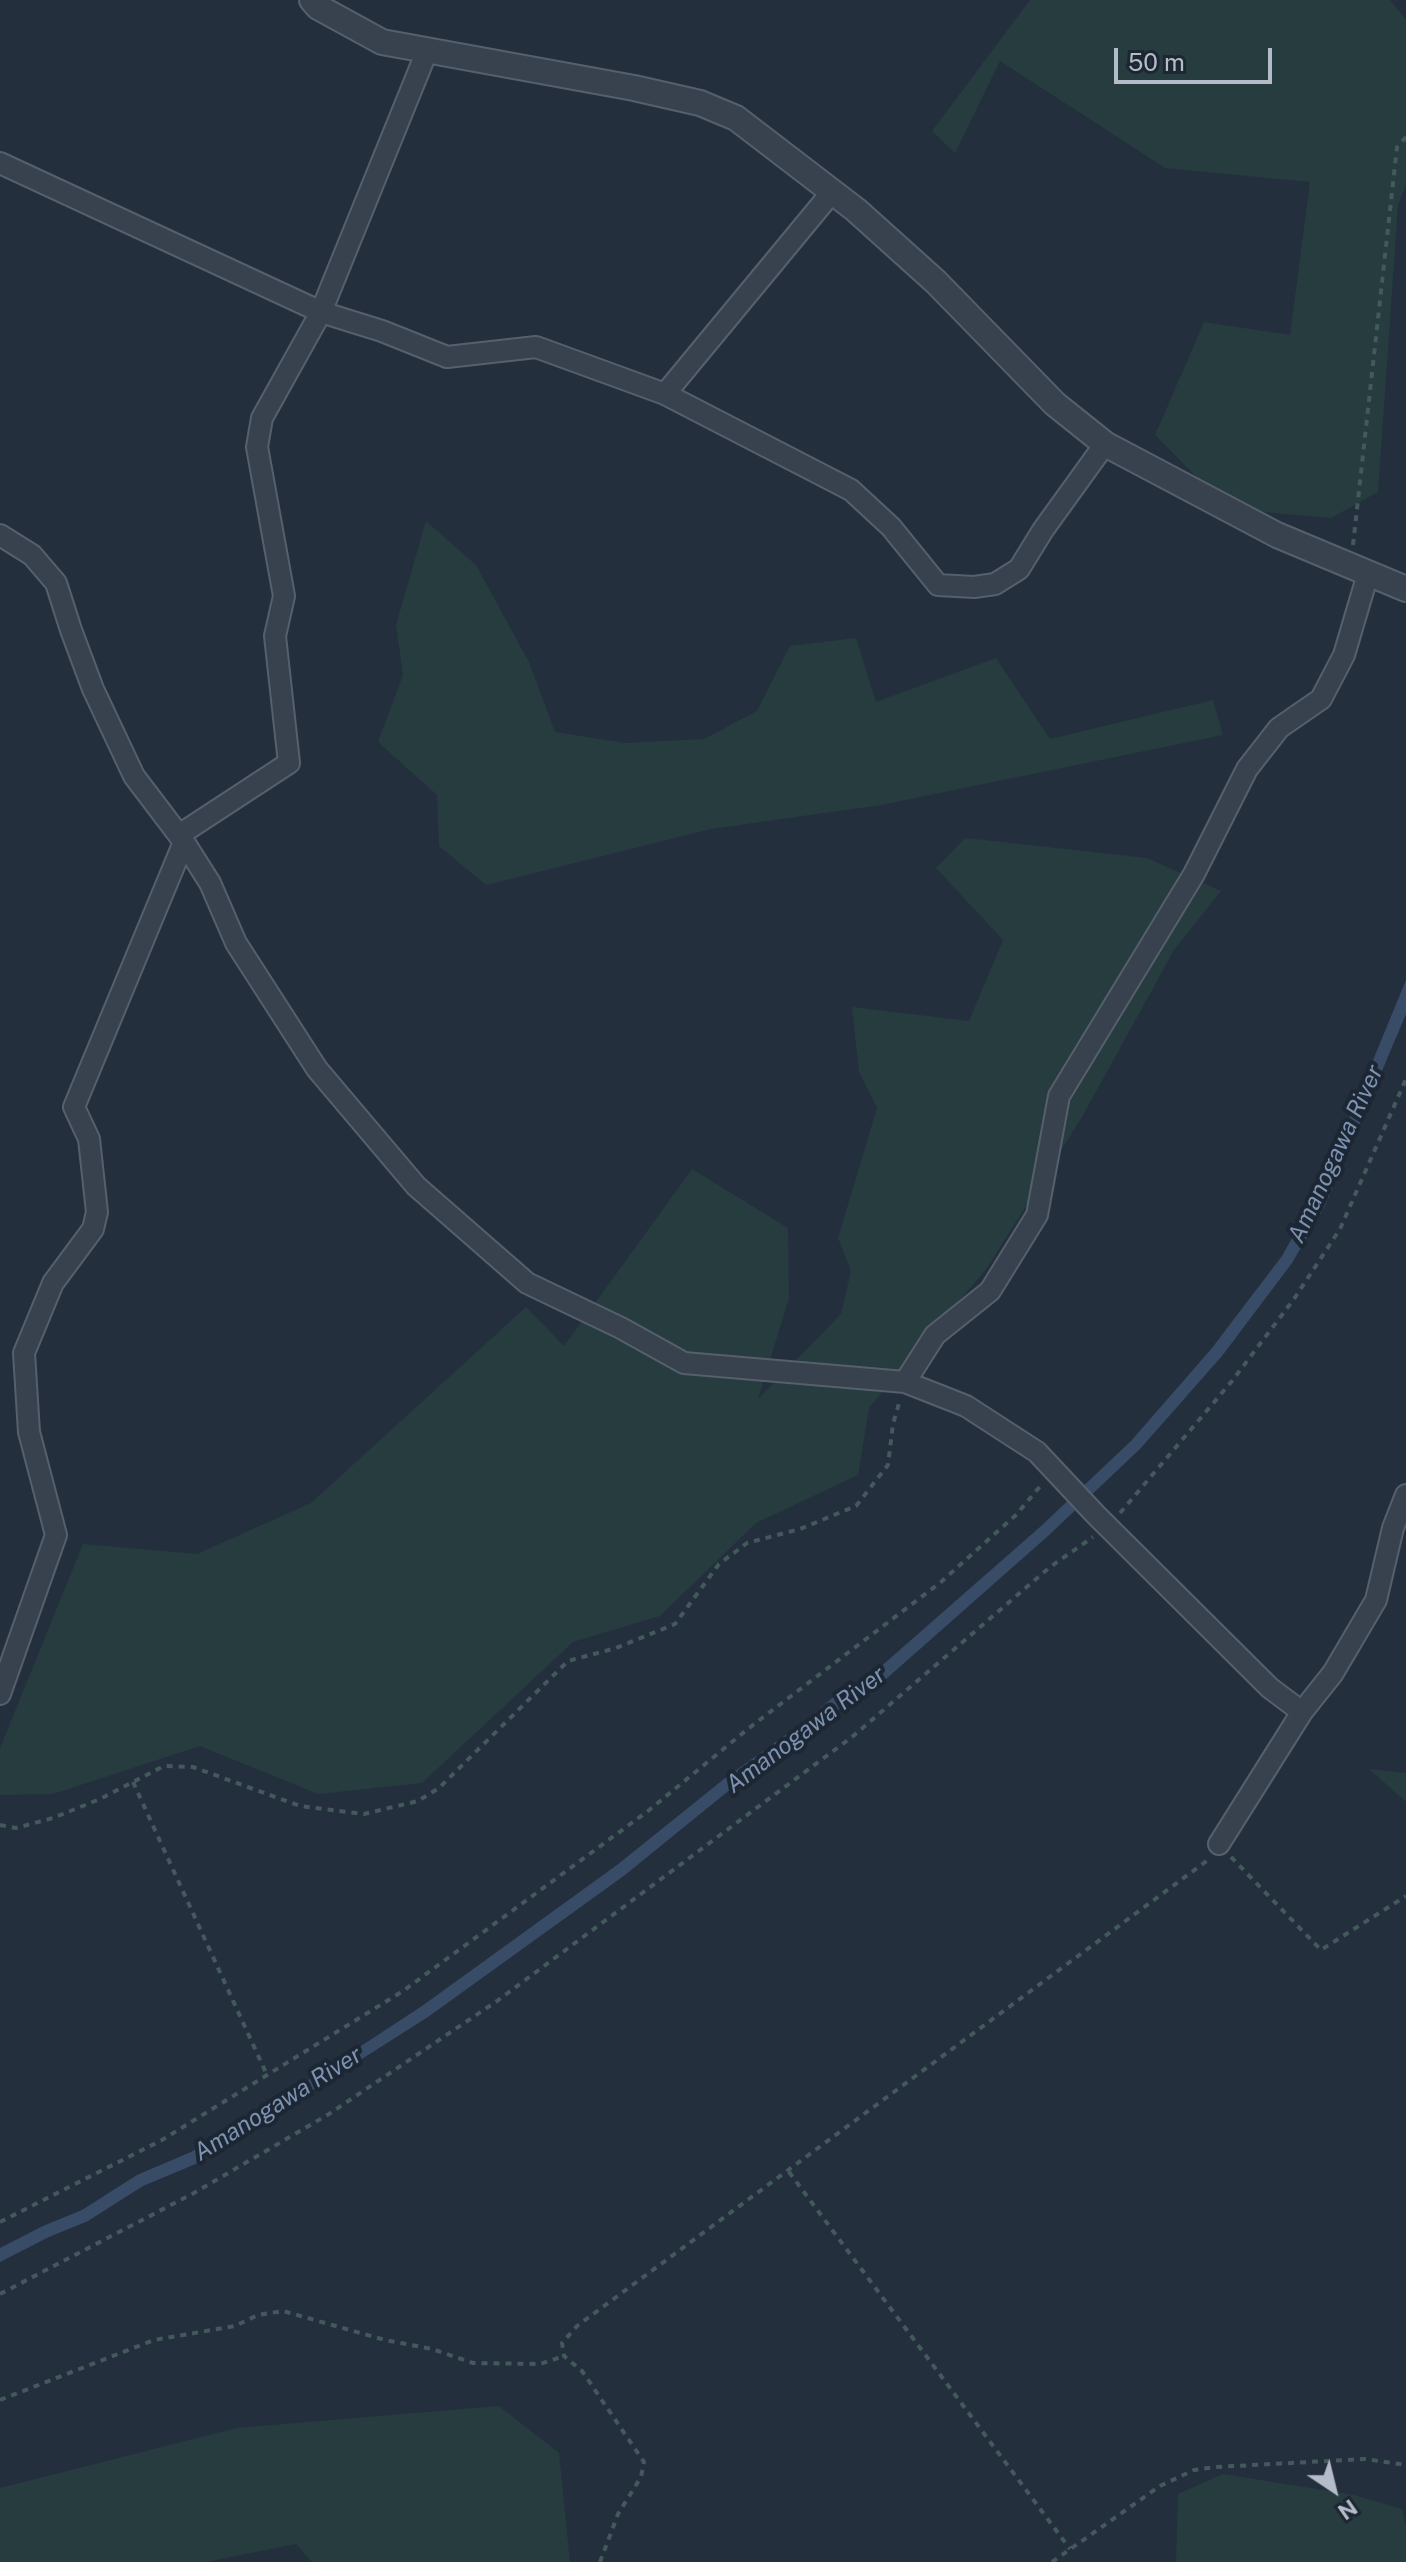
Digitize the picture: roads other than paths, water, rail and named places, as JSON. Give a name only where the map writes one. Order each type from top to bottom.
[{"type":"street","points":[[312,0],[318,7],[382,42],[634,88],[700,103],[736,118],[832,192],[936,282],[1055,404],[1105,444],[1277,535],[1406,589]]},
{"type":"street","points":[[0,1694],[56,1535],[29,1432],[24,1353],[53,1283],[93,1229],[97,1212],[89,1139],[74,1107],[182,838],[289,763],[275,636],[284,596],[257,447],[262,418],[321,312],[427,51]]},
{"type":"street","points":[[0,163],[321,312],[382,331],[447,357],[536,347],[665,394],[851,490],[891,527],[938,585],[974,587],[995,584],[1019,569],[1105,444]]},
{"type":"street","points":[[665,394],[832,192]]},
{"type":"street","points":[[0,535],[32,555],[56,583],[93,689],[134,776],[182,838],[210,883],[236,943],[317,1069],[416,1186],[527,1283],[621,1328],[684,1363],[905,1382],[966,1406],[1037,1452],[1270,1688],[1302,1712]]},
{"type":"street","points":[[905,1382],[935,1335],[990,1291],[1037,1215],[1059,1096],[1194,874],[1247,769],[1279,728],[1321,699],[1344,655],[1359,571]]},
{"type":"street","points":[[1219,1844],[1302,1712],[1333,1673],[1376,1600],[1393,1528],[1406,1495]]},
{"type":"water","name":"Amanogawa River","points":[[1406,980],[1406,1014],[1324,1208],[1292,1263],[1222,1356],[1140,1449],[1048,1536],[886,1679],[844,1705],[807,1736],[732,1788],[625,1875],[428,2017],[198,2163],[143,2186],[88,2221],[0,2262],[0,2248],[82,2210],[137,2175],[191,2152],[422,2006],[617,1865],[836,1695],[878,1669],[1040,1527],[1131,1441],[1212,1348],[1282,1256],[1311,1204],[1341,1138]]}]
